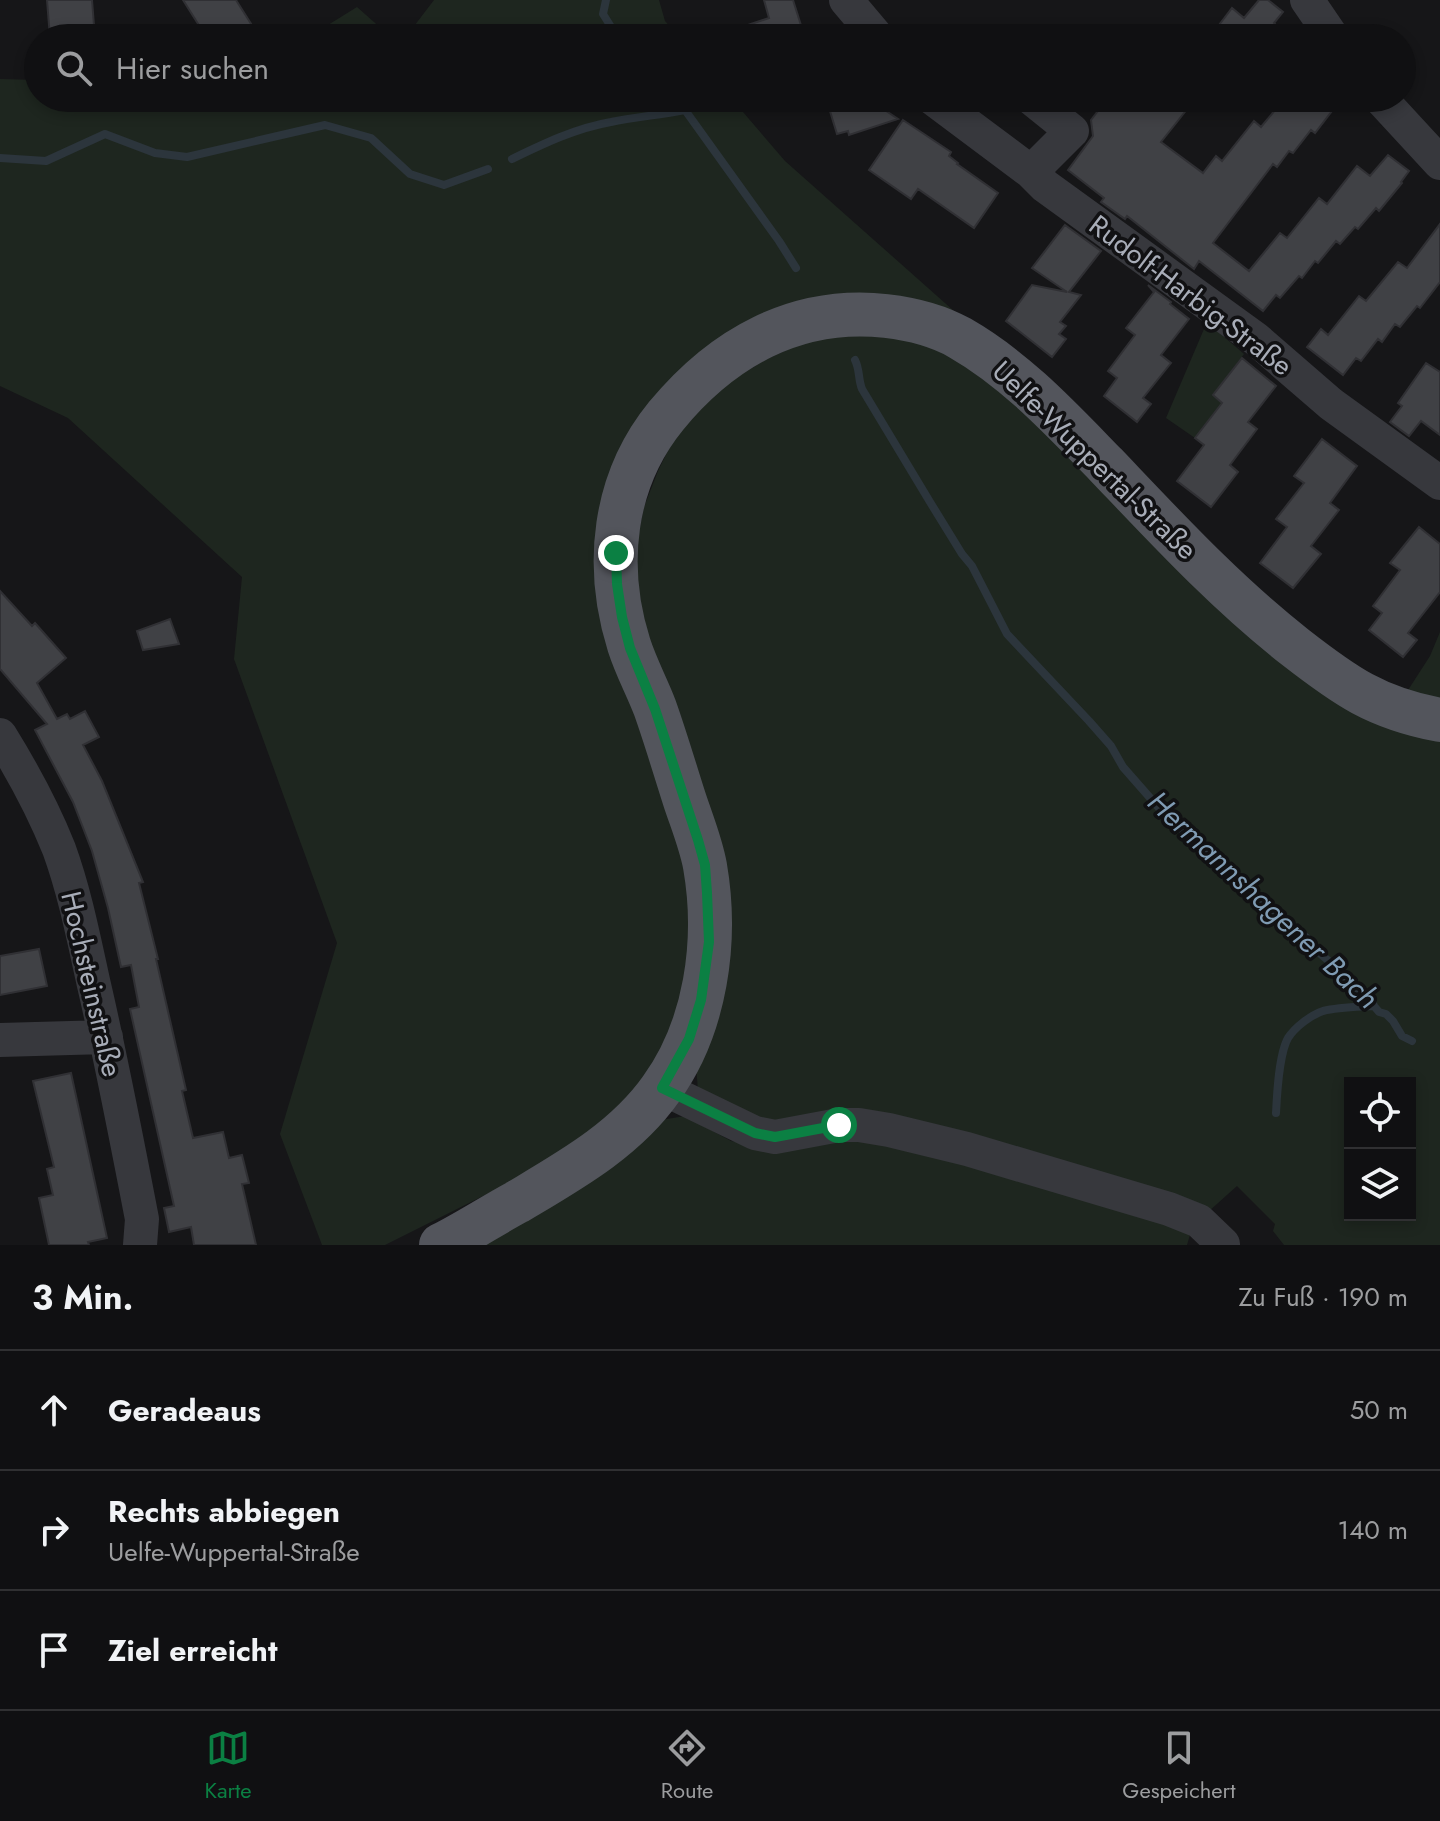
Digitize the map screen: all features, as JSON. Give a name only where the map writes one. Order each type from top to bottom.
[{"type":"main road","name":"Uelfe-Wuppertal-Straße","points":[[441,1245],[572,1170],[622,1132],[662,1088],[689,1039],[701,1000],[709,942],[705,865],[622,617],[616,568],[619,528],[626,486],[634,467],[645,444],[667,415],[716,366],[767,334],[806,320],[852,314],[909,319],[955,335],[982,351],[1022,383],[1075,433],[1224,587],[1266,624],[1328,673],[1370,699],[1394,709],[1440,720]]},
{"type":"street","points":[[846,0],[866,24]]},
{"type":"street","points":[[1307,0],[1323,24]]},
{"type":"street","name":"Rudolf-Harbig-Straße","points":[[951,112],[1045,186],[1256,339],[1331,404],[1440,483]]},
{"type":"street","points":[[1031,172],[1072,131],[1048,112]]},
{"type":"street","points":[[1393,112],[1440,163]]},
{"type":"street","name":"Hochsteinstraße","points":[[0,735],[42,808],[59,851],[81,925],[142,1219],[140,1245]]},
{"type":"street","points":[[0,1040],[106,1037]]},
{"type":"street","points":[[662,1088],[755,1133],[775,1137],[839,1125],[889,1130],[967,1149],[1169,1209],[1229,1238]]},
{"type":"shaded area","points":[[434,0],[659,0],[668,24],[416,24]]},
{"type":"shaded area","points":[[357,7],[376,24],[330,24]]},
{"type":"shaded area","points":[[0,79],[24,80],[24,112],[743,112],[785,161],[963,319],[764,327],[612,505],[690,840],[699,939],[657,1069],[589,1143],[385,1245],[322,1245],[280,1134],[337,943],[234,659],[242,577],[68,418],[0,386]]},
{"type":"shaded area","points":[[1207,322],[1244,354],[1213,395],[1222,403],[1195,438],[1166,418]]},
{"type":"shaded area","points":[[883,332],[976,357],[1121,499],[1440,730],[1440,1245],[1284,1245],[1273,1231],[1275,1224],[1237,1186],[1208,1212],[1125,1186],[743,1120],[698,1091],[696,1065],[719,1017],[641,615],[635,552],[644,507],[681,424],[715,390],[767,359],[809,340]]},
{"type":"shaded area","points":[[1440,632],[1440,710],[1401,701],[1430,656]]},
{"type":"shaded area","points":[[685,1116],[731,1141],[785,1150],[863,1134],[1192,1228],[1187,1245],[475,1245],[661,1120]]},
{"type":"building","points":[[47,0],[92,0],[94,24],[49,24]]},
{"type":"building","points":[[183,0],[236,0],[251,24],[198,24]]},
{"type":"building","points":[[764,0],[793,0],[801,24],[751,24],[769,18]]},
{"type":"building","points":[[1259,0],[1268,0],[1283,12],[1275,24],[1220,24],[1232,8],[1244,18]]},
{"type":"building","points":[[830,112],[888,112],[898,119],[849,135],[848,131],[837,134]]},
{"type":"building","points":[[1097,112],[1185,112],[1161,142],[1203,173],[1216,156],[1222,161],[1254,121],[1261,127],[1273,112],[1331,112],[1315,133],[1311,130],[1293,153],[1289,151],[1277,167],[1273,164],[1213,243],[1249,271],[1280,233],[1287,238],[1319,198],[1327,204],[1357,166],[1370,176],[1388,155],[1409,171],[1379,211],[1376,208],[1340,244],[1336,241],[1318,263],[1315,261],[1280,298],[1276,295],[1263,311],[1199,261],[1194,269],[1127,216],[1125,219],[1101,202],[1104,198],[1068,170],[1093,136],[1091,120]]},
{"type":"building","points":[[903,120],[951,152],[949,156],[957,164],[998,193],[974,228],[918,189],[911,199],[869,170]]},
{"type":"building","points":[[1440,224],[1440,282],[1400,327],[1395,324],[1382,342],[1378,339],[1361,361],[1356,358],[1343,375],[1307,347],[1321,329],[1328,335],[1359,296],[1366,301],[1398,262],[1407,268]]},
{"type":"building","points":[[1065,225],[1101,251],[1069,292],[1081,295],[1060,322],[1066,326],[1059,334],[1066,339],[1052,357],[1006,321],[1032,285],[1067,292],[1032,268]]},
{"type":"building","points":[[1148,285],[1189,319],[1161,355],[1171,363],[1143,398],[1151,404],[1137,422],[1104,396],[1117,378],[1108,371],[1135,335],[1126,328],[1154,292]]},
{"type":"building","points":[[1242,358],[1276,386],[1248,422],[1257,429],[1230,465],[1238,472],[1211,507],[1177,481],[1204,445],[1195,438],[1222,403],[1213,395]]},
{"type":"building","points":[[1426,363],[1440,372],[1440,435],[1421,421],[1409,436],[1390,422],[1402,406],[1398,403]]},
{"type":"building","points":[[1322,439],[1357,466],[1330,503],[1339,510],[1311,546],[1321,554],[1293,588],[1260,563],[1287,527],[1276,519],[1304,483],[1294,476]]},
{"type":"building","points":[[1419,527],[1440,544],[1440,592],[1408,633],[1417,640],[1403,657],[1369,630],[1382,613],[1373,606],[1400,570],[1390,563]]},
{"type":"building","points":[[0,591],[32,626],[35,623],[66,658],[37,683],[57,719],[67,714],[70,719],[85,711],[99,737],[83,745],[102,781],[143,882],[139,883],[186,1090],[182,1091],[193,1138],[223,1132],[229,1158],[242,1155],[249,1183],[242,1184],[256,1245],[194,1245],[191,1227],[169,1232],[164,1208],[174,1206],[130,1009],[139,1007],[131,965],[121,967],[92,851],[73,802],[35,730],[47,724],[0,669]]},
{"type":"building","points":[[170,619],[179,644],[143,650],[137,631]]},
{"type":"building","points":[[39,949],[47,986],[0,995],[0,956]]},
{"type":"building","points":[[71,1073],[107,1238],[88,1242],[89,1245],[49,1245],[39,1198],[53,1195],[47,1169],[54,1167],[33,1081]]},
{"type":"waterway","points":[[606,0],[603,14],[609,24]]},
{"type":"waterway","name":"Hermannshagener Bach","points":[[512,159],[585,128],[672,112]]},
{"type":"waterway","name":"Hermannshagener Bach","points":[[686,112],[796,268]]},
{"type":"waterway","name":"Hermannshagener Bach","points":[[0,158],[46,161],[105,134],[155,153],[187,157],[325,125],[371,138],[410,174],[444,185],[488,169]]},
{"type":"waterway","name":"Hermannshagener Bach","points":[[855,360],[862,389],[972,566],[1007,634],[1111,746],[1123,767],[1166,816],[1307,938],[1310,945],[1338,969],[1345,981],[1368,995],[1379,1012],[1386,1014],[1402,1036],[1412,1041]]},
{"type":"waterway","points":[[1276,1113],[1282,1054],[1295,1030],[1308,1018],[1323,1011],[1374,1006]]},
{"type":"route","points":[[616,553],[617,584],[630,648],[655,709],[705,865],[709,942],[701,1000],[689,1039],[662,1088],[755,1133],[775,1137],[839,1125]]}]
